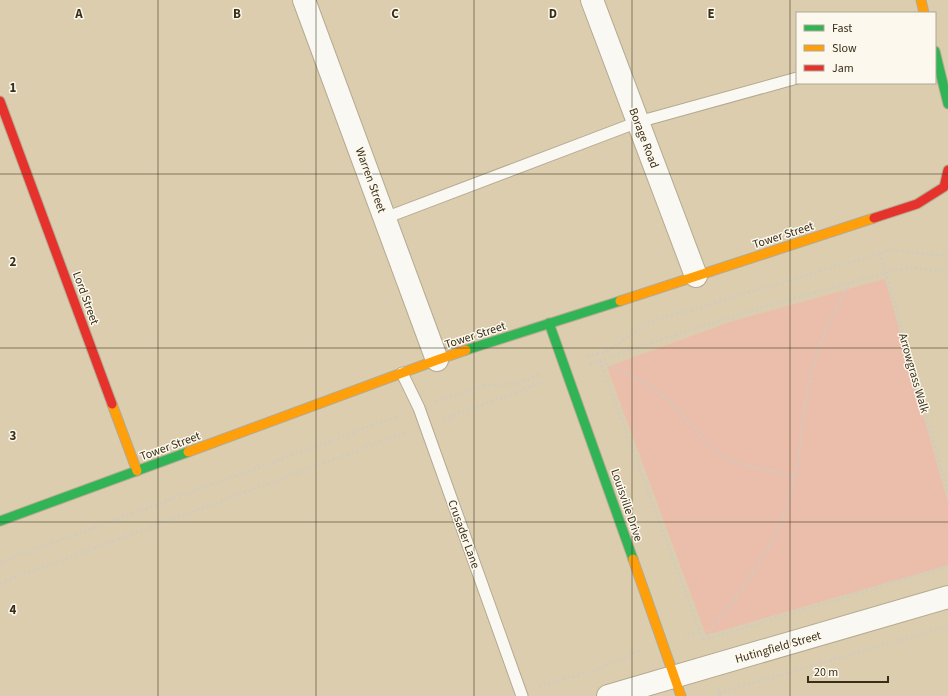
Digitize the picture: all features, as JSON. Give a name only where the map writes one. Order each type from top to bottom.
[{"type":"street","name":"Warren Street","points":[[304,0],[437,360]]},
{"type":"street","name":"Borage Road","points":[[592,0],[696,276]]},
{"type":"street","points":[[921,0],[924,12]]},
{"type":"street","points":[[936,55],[948,104]]},
{"type":"street","name":"Lord Street","points":[[0,102],[137,471]]},
{"type":"street","name":"Tower Street","points":[[0,521],[437,360],[917,204],[947,182]]},
{"type":"street","name":"Louisville Drive","points":[[549,324],[568,373],[678,686]]},
{"type":"street","name":"Hutingfield Street","points":[[608,696],[678,686],[711,666],[948,597]]},
{"type":"lane","points":[[385,218],[638,122],[796,78]]},
{"type":"lane","name":"Crusader Lane","points":[[402,373],[426,426],[521,694]]},
{"type":"path","points":[[0,562],[482,386],[519,383],[564,364],[608,350],[647,323],[890,250],[948,256]]},
{"type":"path","name":"Arrowgrass Walk","points":[[880,254],[948,492]]},
{"type":"path","points":[[0,583],[640,346],[780,302],[909,267],[948,273]]},
{"type":"path","points":[[703,640],[745,585],[770,546],[788,502],[799,459],[803,420],[810,377],[823,336],[850,282]]},
{"type":"path","points":[[600,361],[648,385],[670,401],[710,447],[733,462],[794,477]]},
{"type":"path","points":[[600,361],[703,640],[719,695],[948,626]]},
{"type":"path","points":[[703,640],[948,566]]},
{"type":"path","points":[[521,694],[599,669],[645,649],[700,632]]},
{"type":"shaded area","points":[[885,279],[948,503],[948,565],[706,635],[607,367],[730,322]]},
{"type":"traffic: fast","points":[[936,55],[948,104]]},
{"type":"traffic: fast","points":[[466,350],[620,301]]},
{"type":"traffic: fast","points":[[549,323],[633,559]]},
{"type":"traffic: fast","points":[[0,521],[188,452]]},
{"type":"traffic: slow","points":[[921,0],[924,12]]},
{"type":"traffic: slow","points":[[620,301],[874,218]]},
{"type":"traffic: slow","points":[[188,452],[466,350]]},
{"type":"traffic: slow","points":[[112,404],[137,471]]},
{"type":"traffic: slow","points":[[633,559],[681,696]]},
{"type":"traffic: jam","points":[[0,101],[112,404]]},
{"type":"traffic: jam","points":[[874,218],[917,204],[944,187],[948,170]]}]
